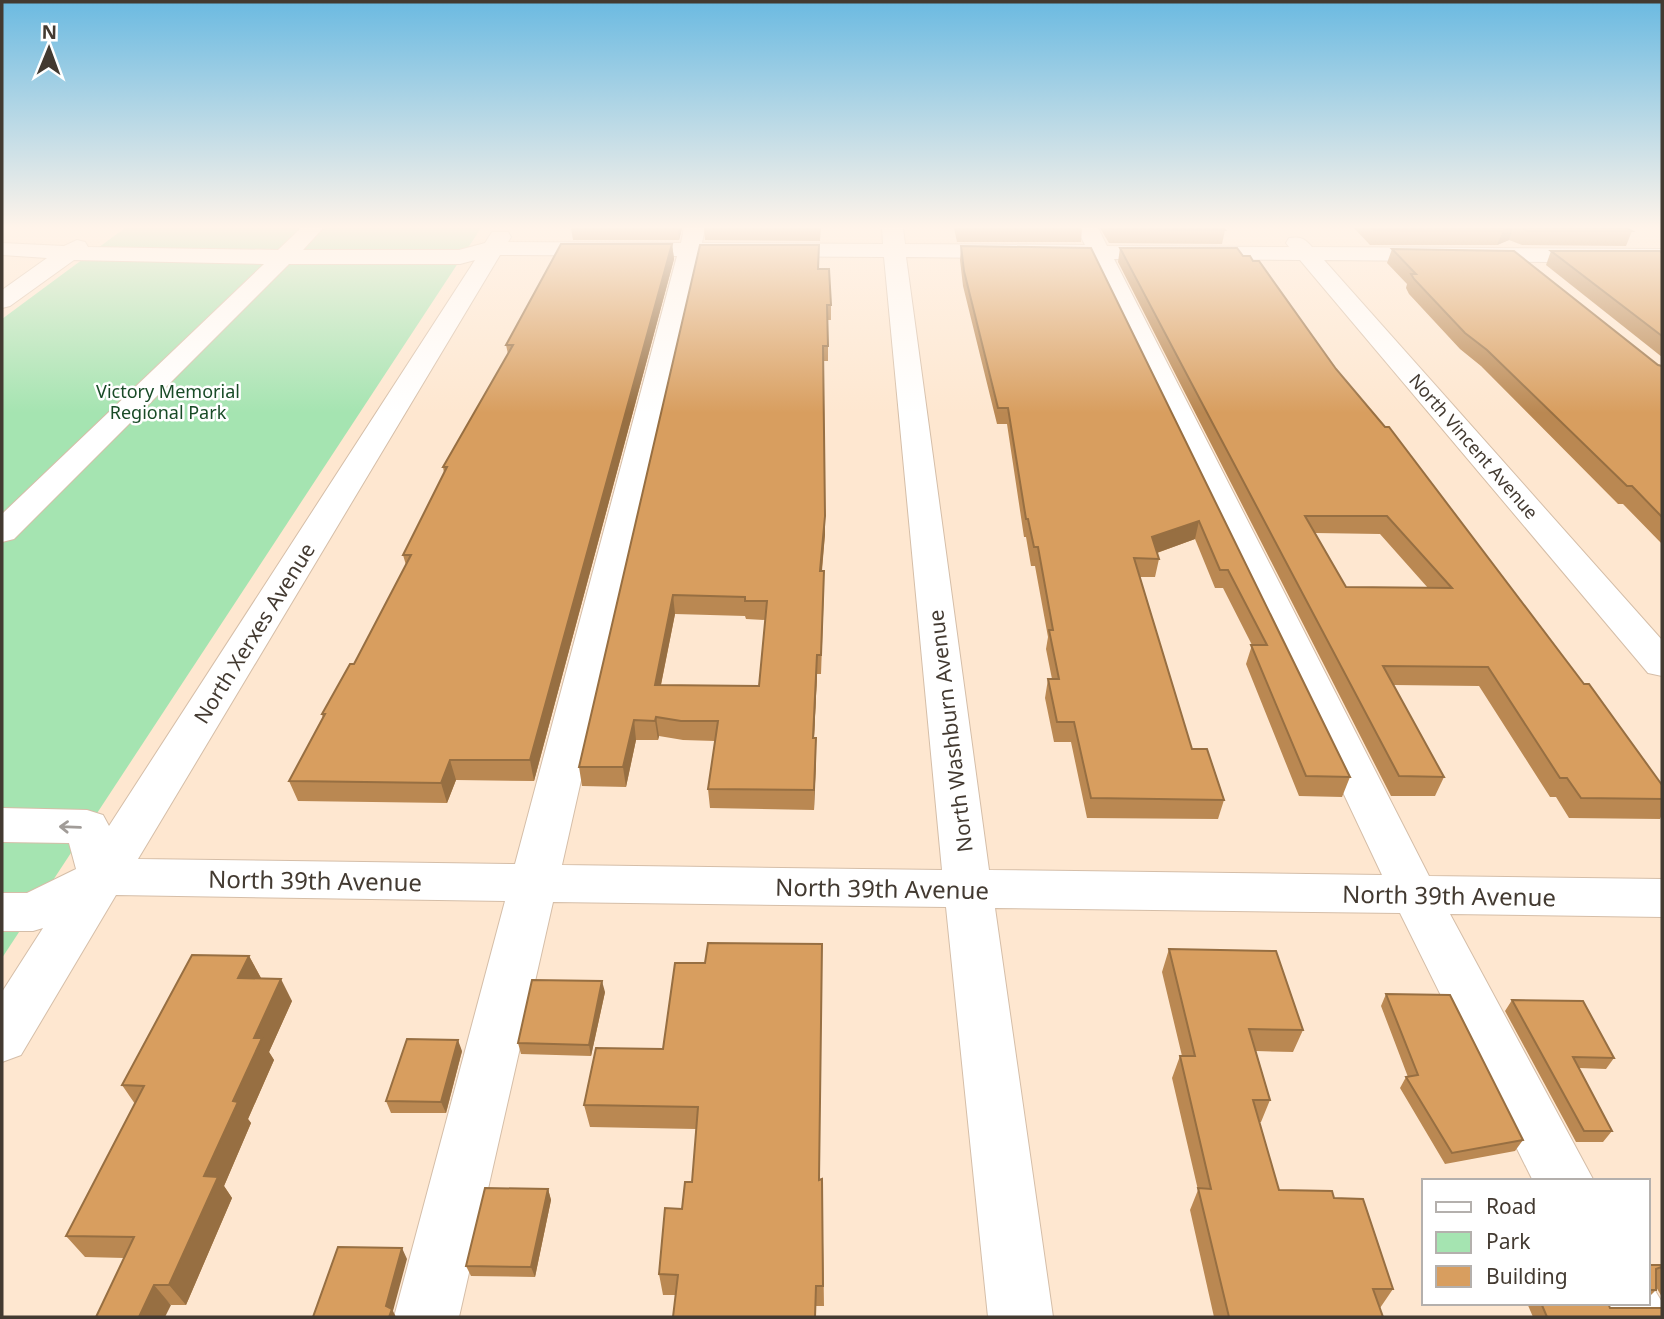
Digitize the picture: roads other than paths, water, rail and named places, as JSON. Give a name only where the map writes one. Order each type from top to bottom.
[{"type":"street","points":[[2,301],[18,290]]},
{"type":"street","points":[[2,532],[250,290]]},
{"type":"street","name":"North Xerxes Avenue","points":[[2,1038],[468,290]]},
{"type":"street","points":[[427,1317],[536,883],[680,290]]},
{"type":"street","name":"North Washburn Avenue","points":[[899,290],[1021,1317]]},
{"type":"street","points":[[1117,290],[1415,895],[1563,1179]]},
{"type":"street","name":"North Vincent Avenue","points":[[1338,290],[1662,664]]},
{"type":"street","points":[[2,825],[87,828],[102,877]]},
{"type":"street","name":"North 39th Avenue","points":[[2,912],[33,912],[102,877],[1662,898]]},
{"type":"park label","name":"Victory Memorial Regional Park","points":[[168,401]]}]
